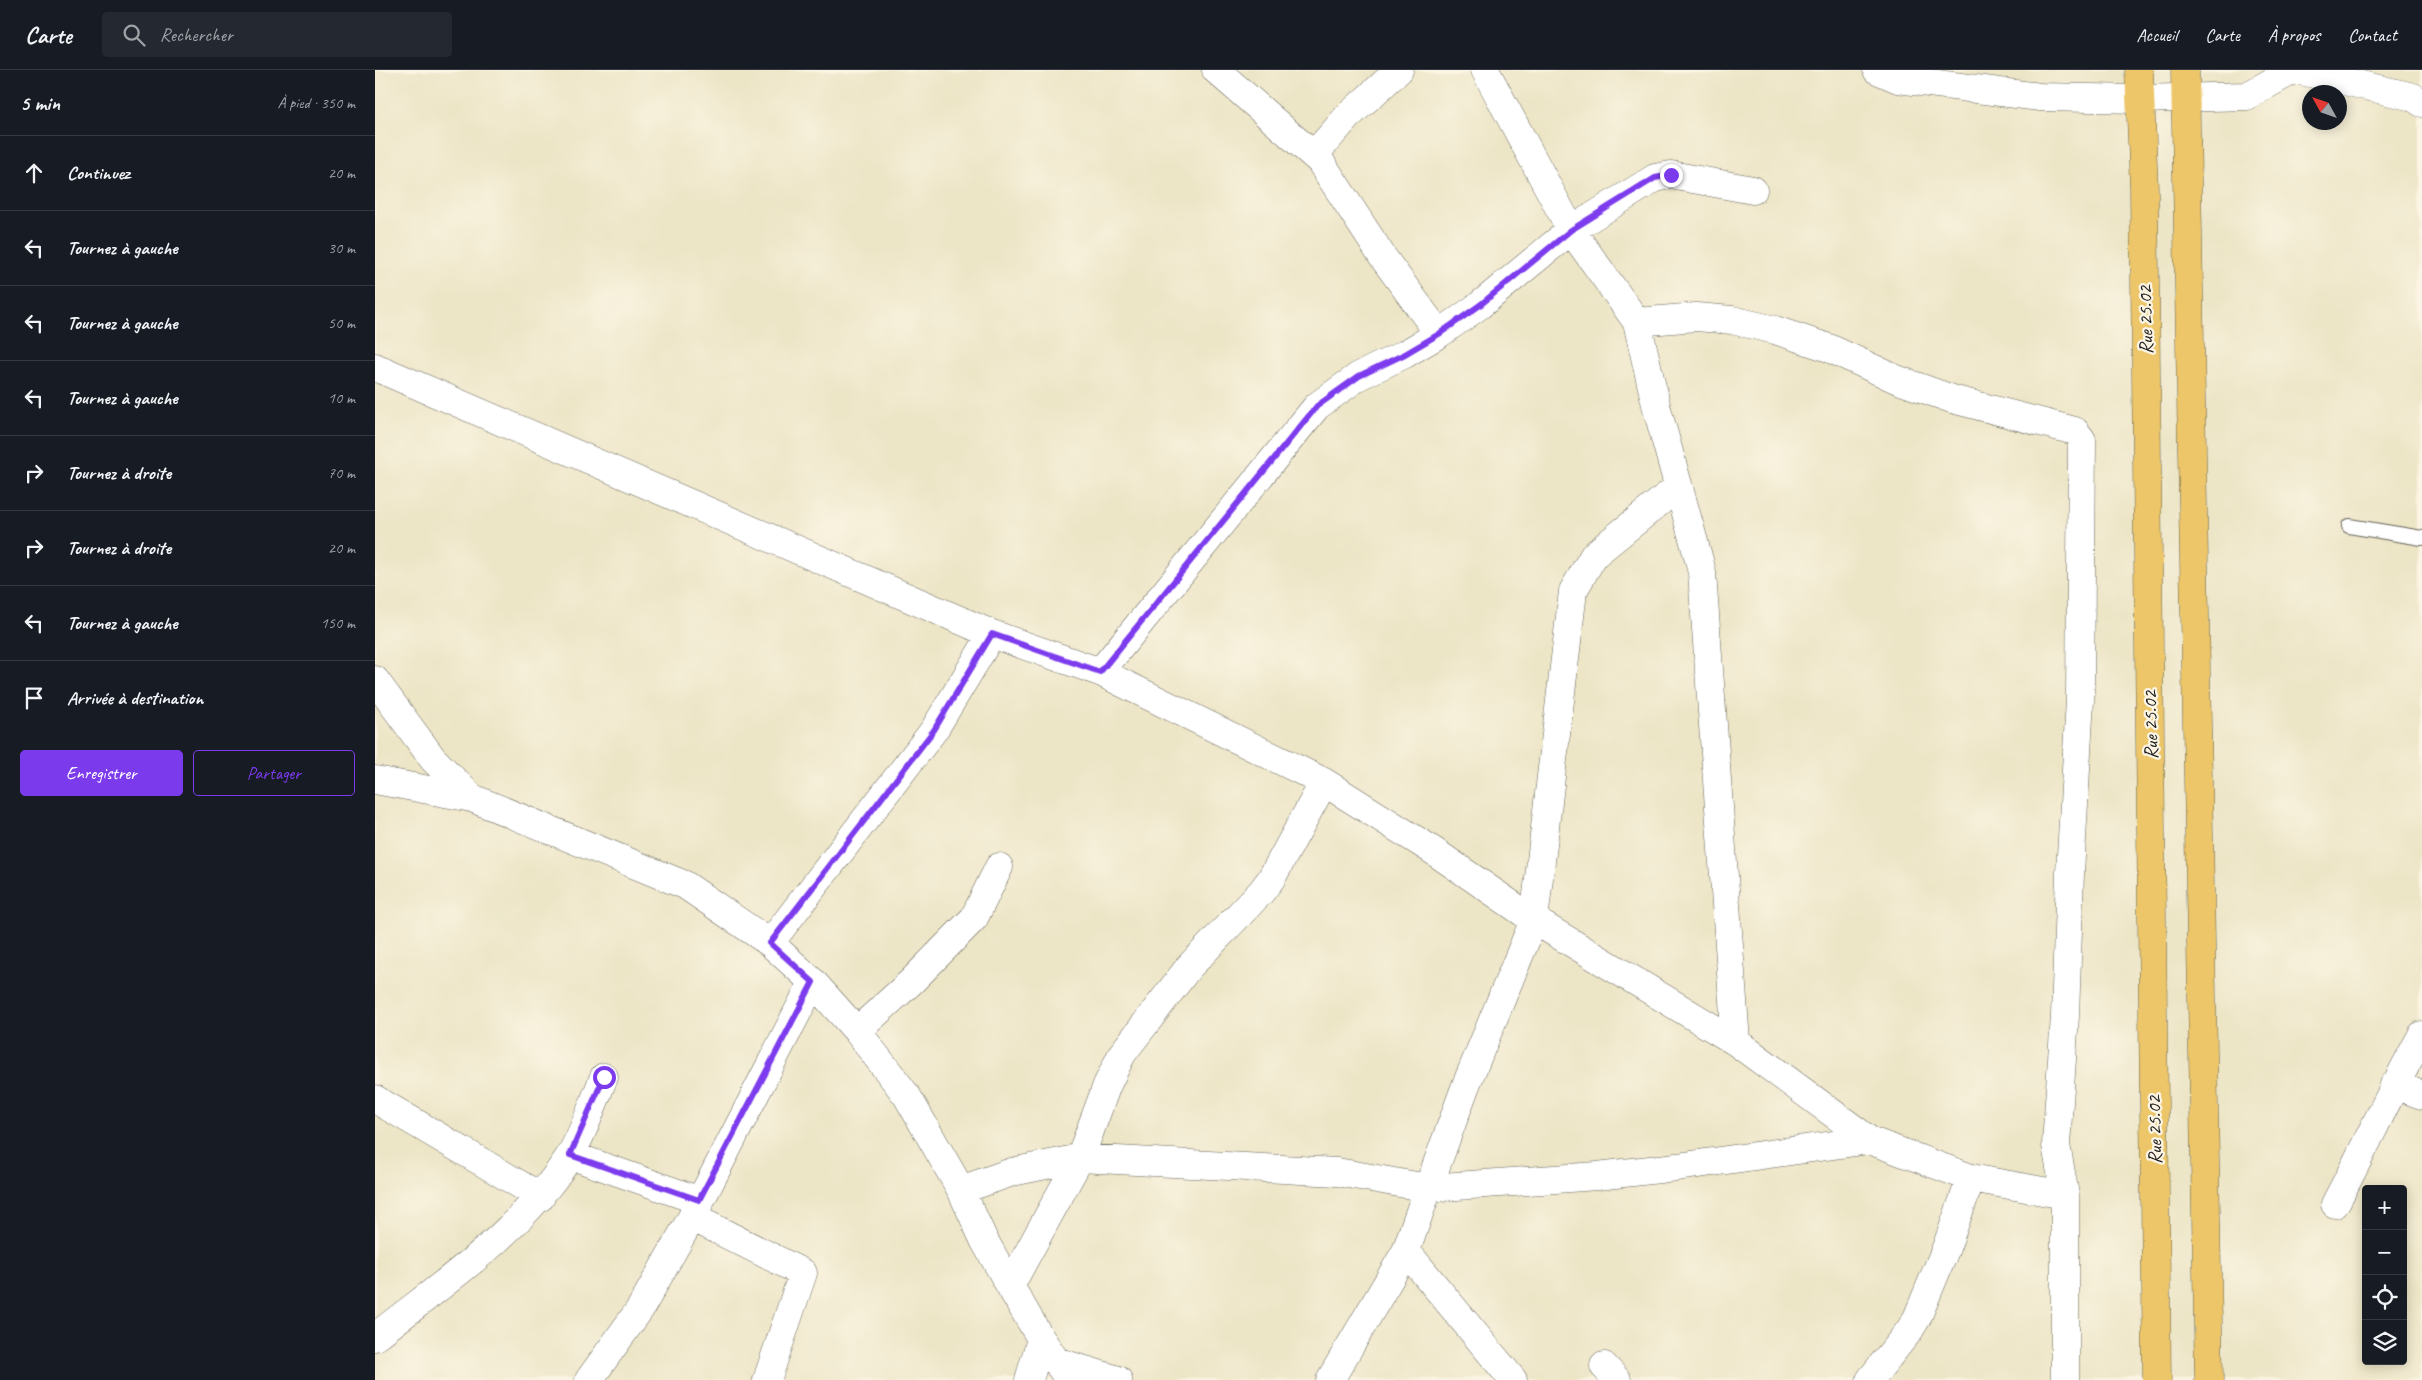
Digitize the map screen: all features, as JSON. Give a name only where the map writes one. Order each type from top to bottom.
[{"type":"main road","name":"Rue 25.02","points":[[2139,70],[2144,189],[2157,1380]]},
{"type":"main road","points":[[2185,70],[2209,1380]]},
{"type":"street","points":[[1215,70],[1320,161],[1382,256],[1439,334]]},
{"type":"street","points":[[1314,155],[1348,116],[1399,70]]},
{"type":"street","points":[[1485,70],[1571,230],[1637,322],[1678,487],[1702,573],[1735,1042]]},
{"type":"street","points":[[1877,70],[1897,79],[2040,97],[2140,99],[2247,96],[2293,70]]},
{"type":"street","points":[[2297,70],[2413,97],[2422,103]]},
{"type":"street","points":[[1100,672],[1317,406],[1359,376],[1405,354],[1439,334],[1480,305],[1571,230],[1655,178],[1671,175],[1753,190]]},
{"type":"street","points":[[1637,322],[1696,317],[1731,320],[1775,330],[1829,348],[1895,379],[1944,396],[2075,431],[2082,440],[2080,700],[2070,873],[2065,1016],[2056,1145],[2065,1195],[2065,1380]]},
{"type":"street","points":[[375,368],[992,634],[1100,672],[1324,782],[1432,850],[1534,920],[1735,1042],[1869,1140],[1971,1178],[2065,1195]]},
{"type":"street","points":[[1330,1380],[1406,1251],[1466,1085],[1534,920],[1573,591],[1594,555],[1678,487]]},
{"type":"street","points":[[770,943],[934,730],[992,634]]},
{"type":"street","points":[[375,680],[433,760],[472,798]]},
{"type":"street","points":[[375,780],[472,798],[685,885],[770,943],[813,982],[857,1031],[907,1096],[961,1190],[984,1240],[1055,1360],[1118,1380]]},
{"type":"street","points":[[1010,1286],[1079,1158],[1107,1085],[1122,1054],[1189,967],[1261,892],[1324,782]]},
{"type":"street","points":[[857,1031],[912,981],[974,918],[999,867]]},
{"type":"street","points":[[589,1380],[640,1309],[696,1208],[813,982]]},
{"type":"street","points":[[2335,1204],[2376,1127],[2394,1085],[2422,1035]]},
{"type":"street","points":[[375,1337],[474,1259],[541,1197],[570,1155],[604,1077]]},
{"type":"street","points":[[2394,1085],[2422,1095]]},
{"type":"street","points":[[375,1099],[541,1197]]},
{"type":"street","points":[[961,1190],[1011,1172],[1079,1158],[1337,1172],[1428,1188],[1597,1176],[1677,1167],[1869,1140]]},
{"type":"street","points":[[570,1155],[696,1208],[803,1273],[767,1380]]},
{"type":"street","points":[[1870,1380],[1909,1332],[1917,1318],[1946,1248],[1971,1178]]},
{"type":"street","points":[[1406,1251],[1513,1380]]},
{"type":"street","points":[[1029,1380],[1055,1360]]},
{"type":"lane","points":[[2349,526],[2422,538]]},
{"type":"route","points":[[604,1077],[570,1155],[699,1200],[813,982],[770,943],[934,730],[992,634],[1100,672],[1317,406],[1359,376],[1405,354],[1439,334],[1480,305],[1571,230],[1655,178],[1671,175]]}]
